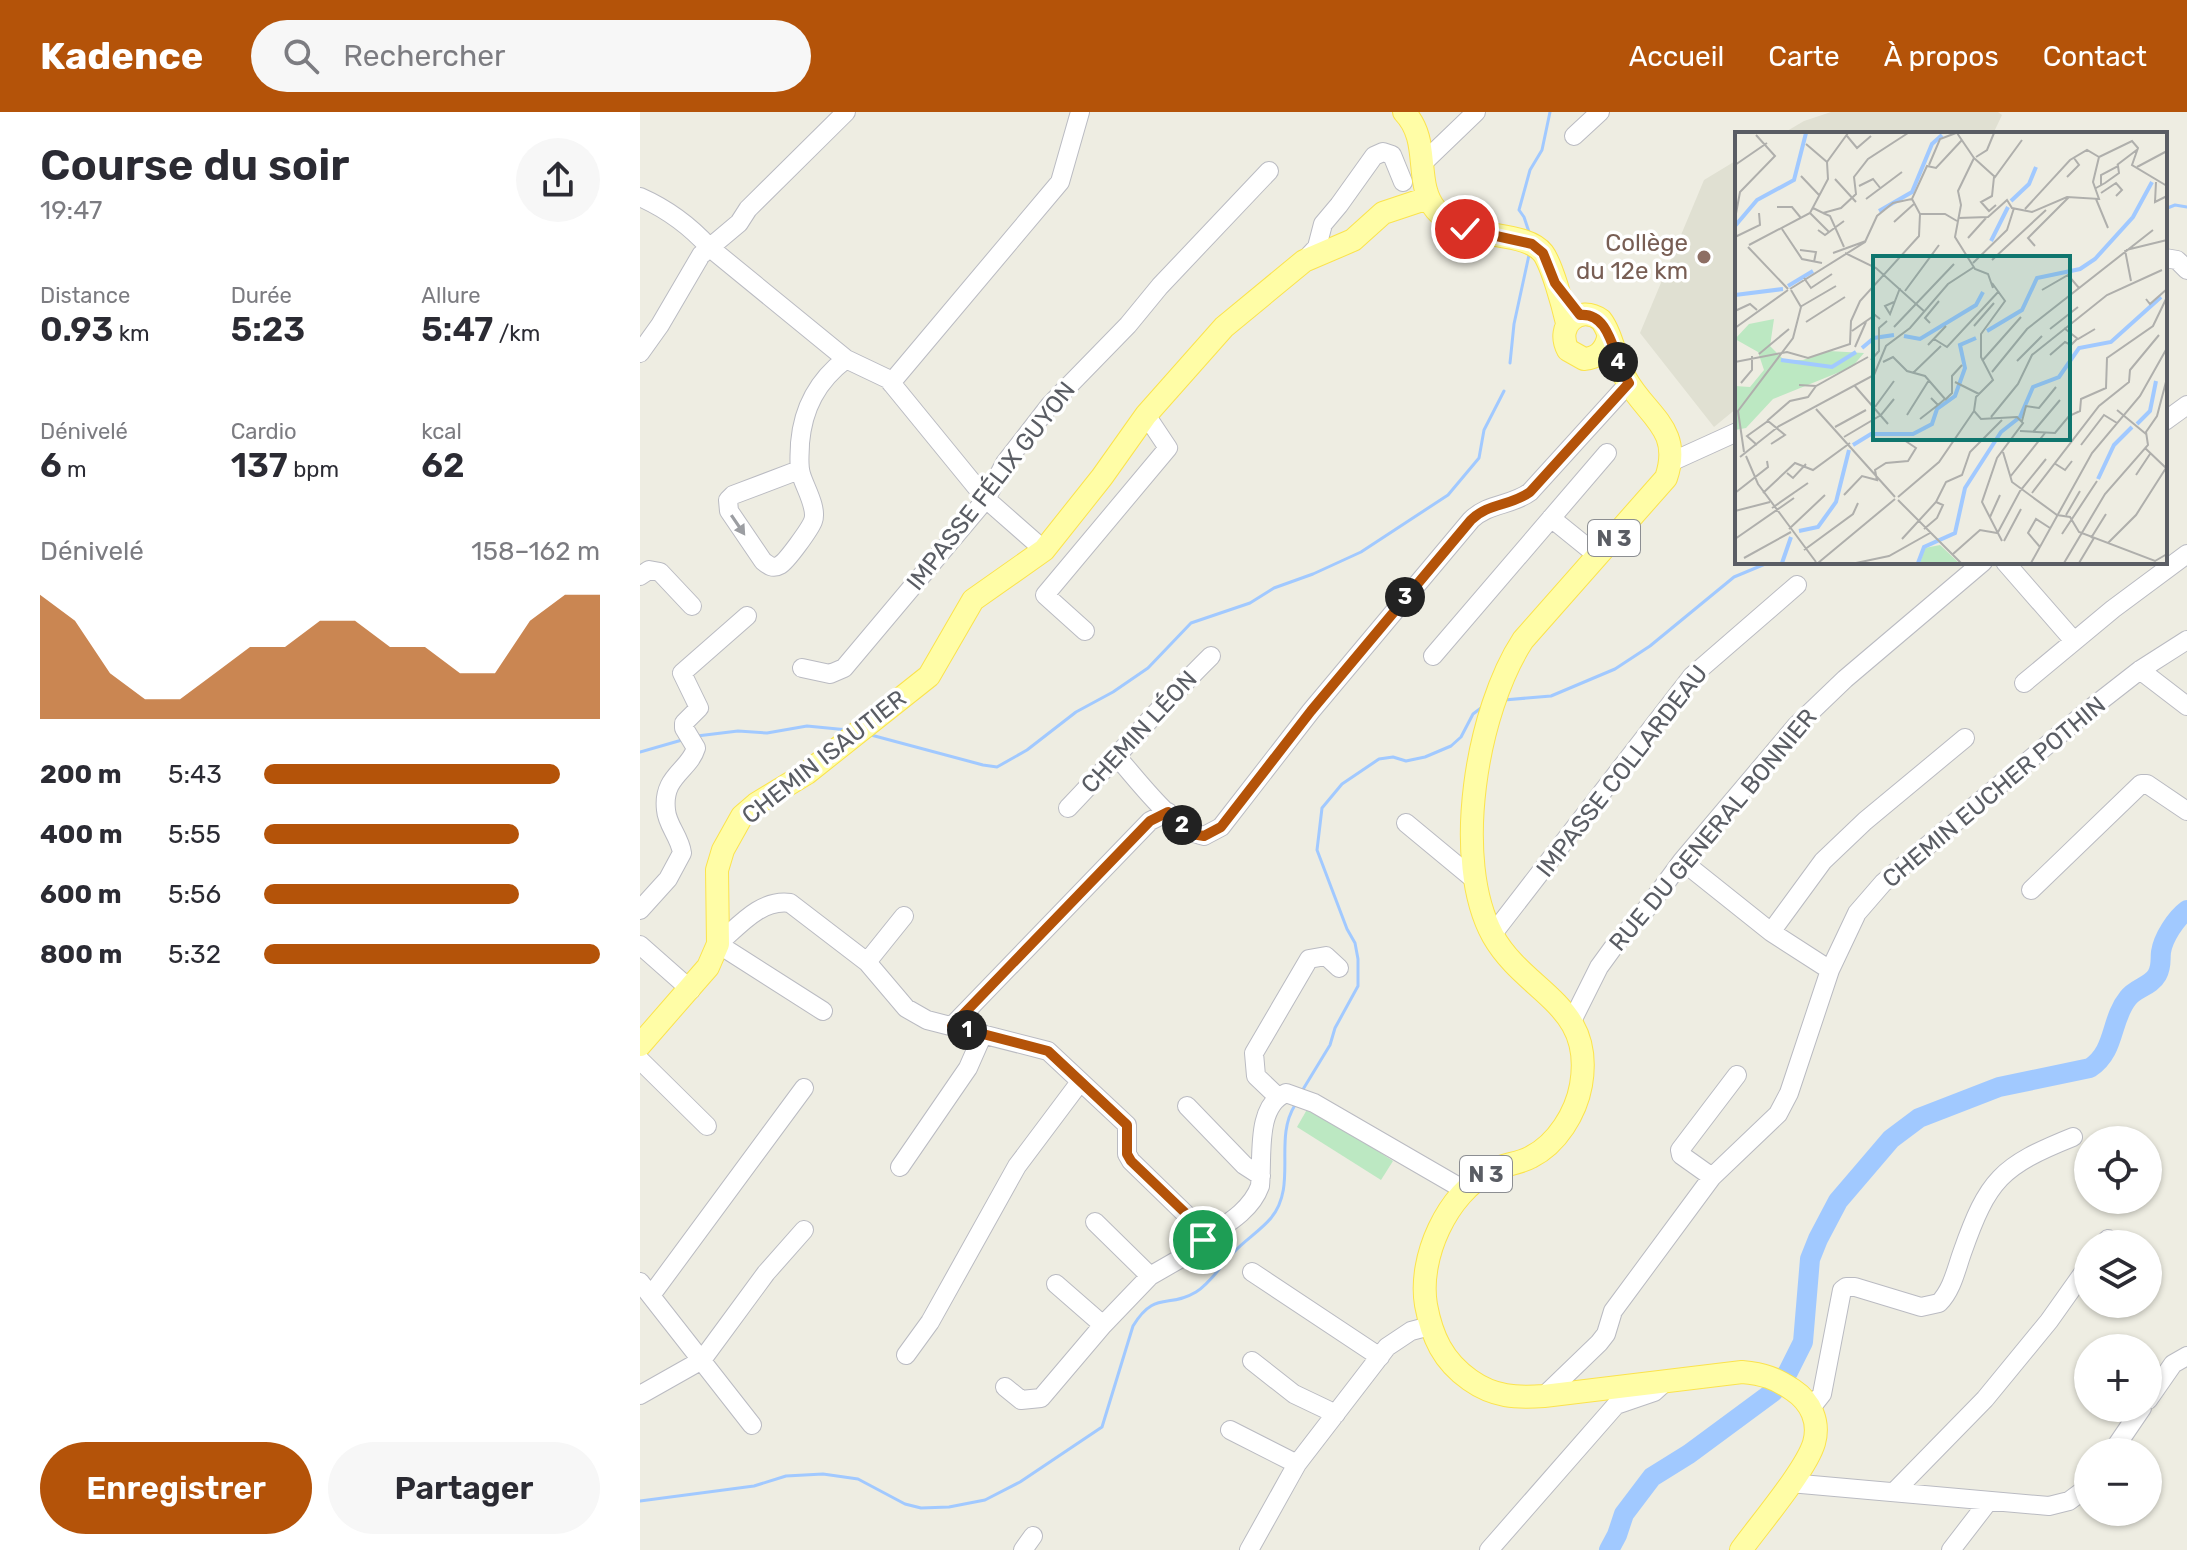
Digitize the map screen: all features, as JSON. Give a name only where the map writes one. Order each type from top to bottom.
[{"type":"main road","points":[[1404,112],[1417,132],[1428,198],[1443,217],[1465,229],[1532,244],[1543,253],[1574,319]]},
{"type":"main road","name":"CHEMIN ISAUTIER","points":[[640,1045],[708,967],[718,944],[717,870],[731,832],[742,816],[807,773],[929,676],[973,600],[1044,550],[1146,415],[1224,327],[1304,261],[1353,240],[1383,213],[1428,198]]},
{"type":"main road","points":[[1608,338],[1602,351],[1590,358],[1578,358],[1568,350],[1563,336],[1574,319],[1589,314],[1601,320],[1627,381],[1667,432],[1671,462]]},
{"type":"main road","points":[[1590,358],[1627,381]]},
{"type":"main road","name":"N 3","points":[[1671,462],[1666,478],[1523,640],[1509,662],[1488,717],[1475,793],[1476,881],[1492,935],[1504,952],[1572,1021],[1580,1038],[1583,1060],[1581,1085],[1574,1108],[1548,1145],[1530,1158],[1491,1170],[1466,1191],[1448,1213],[1434,1236],[1426,1263],[1425,1296],[1430,1326],[1438,1347],[1454,1368],[1487,1392],[1516,1398],[1722,1373],[1764,1374],[1807,1403]]},
{"type":"main road","points":[[1741,1550],[1806,1460],[1814,1442],[1815,1423],[1807,1403]]},
{"type":"street","points":[[640,353],[709,247],[739,223],[748,209],[846,112]]},
{"type":"street","points":[[1424,162],[1476,112]]},
{"type":"street","points":[[1574,136],[1600,112]]},
{"type":"street","points":[[891,383],[1060,182],[1075,114]]},
{"type":"street","name":"CHEMIN ISAUTIER","points":[[1304,261],[1317,247],[1323,224],[1374,156],[1383,152],[1392,155],[1403,182]]},
{"type":"street","name":"IMPASSE FÉLIX GUYON","points":[[802,668],[830,674],[844,668],[986,499],[1005,463],[1050,405],[1269,171]]},
{"type":"street","points":[[640,197],[694,230],[709,247],[846,359],[876,372],[891,383],[986,499],[1044,550]]},
{"type":"street","points":[[2167,258],[2177,260],[2187,270]]},
{"type":"street","points":[[799,470],[733,495],[728,500],[727,507],[763,561],[770,566],[778,566],[785,561],[814,520],[814,511],[799,470],[802,423],[811,397],[832,370],[846,359]]},
{"type":"street","points":[[1117,757],[1192,834],[1204,836],[1221,827],[1311,711],[1481,509],[1521,498],[1530,492],[1627,381]]},
{"type":"street","points":[[2167,420],[2187,405]]},
{"type":"street","points":[[1085,631],[1045,595],[1168,448],[1146,415]]},
{"type":"street","points":[[1671,462],[1735,433]]},
{"type":"street","points":[[1433,656],[1607,453]]},
{"type":"street","points":[[1551,518],[1598,556]]},
{"type":"street","points":[[2024,683],[2187,554]]},
{"type":"street","name":"RUE DU GENERAL BONNIER","points":[[1572,1021],[1599,967],[1682,861],[1796,726],[1845,679],[1981,564]]},
{"type":"street","points":[[2007,564],[2074,641]]},
{"type":"street","points":[[640,576],[649,570],[660,572],[692,606]]},
{"type":"street","name":"IMPASSE COLLARDEAU","points":[[1492,935],[1692,676],[1797,585]]},
{"type":"street","points":[[640,910],[668,879],[681,858],[682,847],[666,815],[665,802],[674,778],[694,754],[684,723],[699,708],[682,673],[747,616]]},
{"type":"street","name":"CHEMIN EUCHER POTHIN","points":[[1544,1396],[1606,1334],[1613,1311],[1712,1177],[1778,1114],[1789,1093],[1830,970],[1857,913],[1883,883],[2090,709],[2140,670],[2187,640]]},
{"type":"street","name":"CHEMIN LÉON","points":[[1068,808],[1164,702],[1211,656]]},
{"type":"street","points":[[2140,670],[2187,706]]},
{"type":"street","points":[[1771,932],[1823,861],[1865,821],[1965,738]]},
{"type":"street","points":[[2031,890],[2141,784],[2147,784],[2187,811]]},
{"type":"street","points":[[952,1026],[1150,821],[1168,812]]},
{"type":"street","points":[[1406,823],[1476,881]]},
{"type":"street","points":[[1682,861],[1771,932],[1830,970]]},
{"type":"street","points":[[823,1011],[718,944],[764,905],[776,901],[790,903],[867,962],[906,1008],[927,1020],[1048,1051],[1127,1125],[1127,1154],[1131,1161],[1200,1227],[1203,1240]]},
{"type":"street","points":[[867,962],[904,916]]},
{"type":"street","points":[[640,945],[691,990]]},
{"type":"street","points":[[1339,968],[1326,956],[1309,959],[1254,1053],[1256,1076],[1287,1096],[1314,1103],[1466,1191]]},
{"type":"street","points":[[900,1167],[968,1068],[983,1034]]},
{"type":"street","points":[[640,1060],[707,1126]]},
{"type":"street","points":[[1712,1177],[1681,1155],[1680,1150],[1737,1075]]},
{"type":"street","points":[[906,1355],[930,1322],[1017,1166],[1080,1082]]},
{"type":"street","points":[[752,1425],[646,1288],[804,1088]]},
{"type":"street","points":[[1005,1387],[1021,1400],[1041,1398],[1103,1325],[1150,1276],[1190,1253],[1248,1206],[1257,1195],[1261,1176],[1266,1118],[1271,1104],[1287,1096]]},
{"type":"street","points":[[1187,1106],[1244,1165],[1261,1176]]},
{"type":"street","points":[[1807,1403],[1822,1394],[1842,1290],[1855,1287],[1921,1307],[1939,1303],[1950,1288],[1976,1214],[1988,1192],[2018,1162],[2073,1137]]},
{"type":"street","points":[[1095,1222],[1150,1276]]},
{"type":"street","points":[[640,1395],[702,1360],[766,1273],[804,1230]]},
{"type":"street","points":[[1252,1272],[1380,1357]]},
{"type":"street","points":[[1056,1284],[1103,1325]]},
{"type":"street","points":[[1894,1492],[1985,1399],[2074,1286]]},
{"type":"street","points":[[1249,1550],[1297,1464],[1387,1347],[1411,1331],[1430,1326]]},
{"type":"street","points":[[2162,1380],[2173,1364],[2187,1356]]},
{"type":"street","points":[[1252,1361],[1294,1394],[1336,1414]]},
{"type":"street","points":[[1489,1550],[1616,1405],[1654,1392],[1665,1382]]},
{"type":"street","points":[[1230,1430],[1297,1464]]},
{"type":"street","points":[[1790,1483],[1988,1502],[2059,1505],[2074,1498]]},
{"type":"street","points":[[1951,1550],[1988,1502]]},
{"type":"shaded area","points":[[1831,112],[1998,112],[2002,115],[1994,132],[1785,132],[1804,121]]},
{"type":"shaded area","name":"Collège du 12e km","points":[[1735,161],[1735,410],[1714,427],[1640,333],[1704,180]]},
{"type":"green space","points":[[1309,1106],[1393,1161],[1381,1180],[1297,1127]]},
{"type":"waterway","points":[[1530,235],[1519,210],[1530,170],[1542,150],[1550,112]]},
{"type":"waterway","points":[[2167,208],[2175,205],[2187,207]]},
{"type":"waterway","points":[[1510,363],[1514,324],[1529,255]]},
{"type":"waterway","points":[[871,735],[997,767],[1027,750],[1076,712],[1148,668],[1191,623],[1250,603],[1274,588],[1361,552],[1448,495],[1479,458],[1484,430],[1504,391]]},
{"type":"waterway","points":[[1504,700],[1551,696],[1615,669],[1650,646],[1734,577],[1765,564]]},
{"type":"waterway","points":[[1302,1091],[1330,1045],[1335,1028],[1358,986],[1355,943],[1317,850],[1322,808],[1342,784],[1379,759],[1393,757],[1406,761],[1451,746],[1461,737],[1473,714],[1485,705]]},
{"type":"waterway","points":[[697,736],[738,731],[767,733],[807,726],[848,730]]},
{"type":"waterway","points":[[640,752],[682,740]]},
{"type":"waterway","points":[[1609,1550],[1624,1514],[1652,1477],[1689,1454],[1773,1392],[1788,1372],[1803,1342],[1810,1259],[1818,1239],[1838,1201],[1891,1139],[1919,1118],[1999,1087],[2090,1068],[2109,1044],[2128,998],[2157,975],[2164,941],[2174,923],[2187,910]]},
{"type":"waterway","points":[[640,1501],[754,1486],[786,1476],[823,1474],[858,1479],[905,1504],[921,1508],[949,1507],[985,1500],[1020,1482],[1102,1427],[1133,1326],[1141,1315],[1155,1304],[1196,1292],[1271,1218],[1283,1191],[1286,1133],[1295,1105]]},
{"type":"place","name":"Collège du 12e km","points":[[1704,257]]},
{"type":"route","points":[[1203,1240],[1200,1227],[1131,1161],[1127,1154],[1127,1125],[1048,1051],[952,1026],[1150,821],[1168,812],[1192,834],[1204,836],[1221,827],[1311,711],[1481,509],[1521,498],[1530,492],[1629,383],[1605,325],[1596,316],[1580,315],[1567,300],[1555,283],[1543,253],[1532,244],[1465,229]]}]
